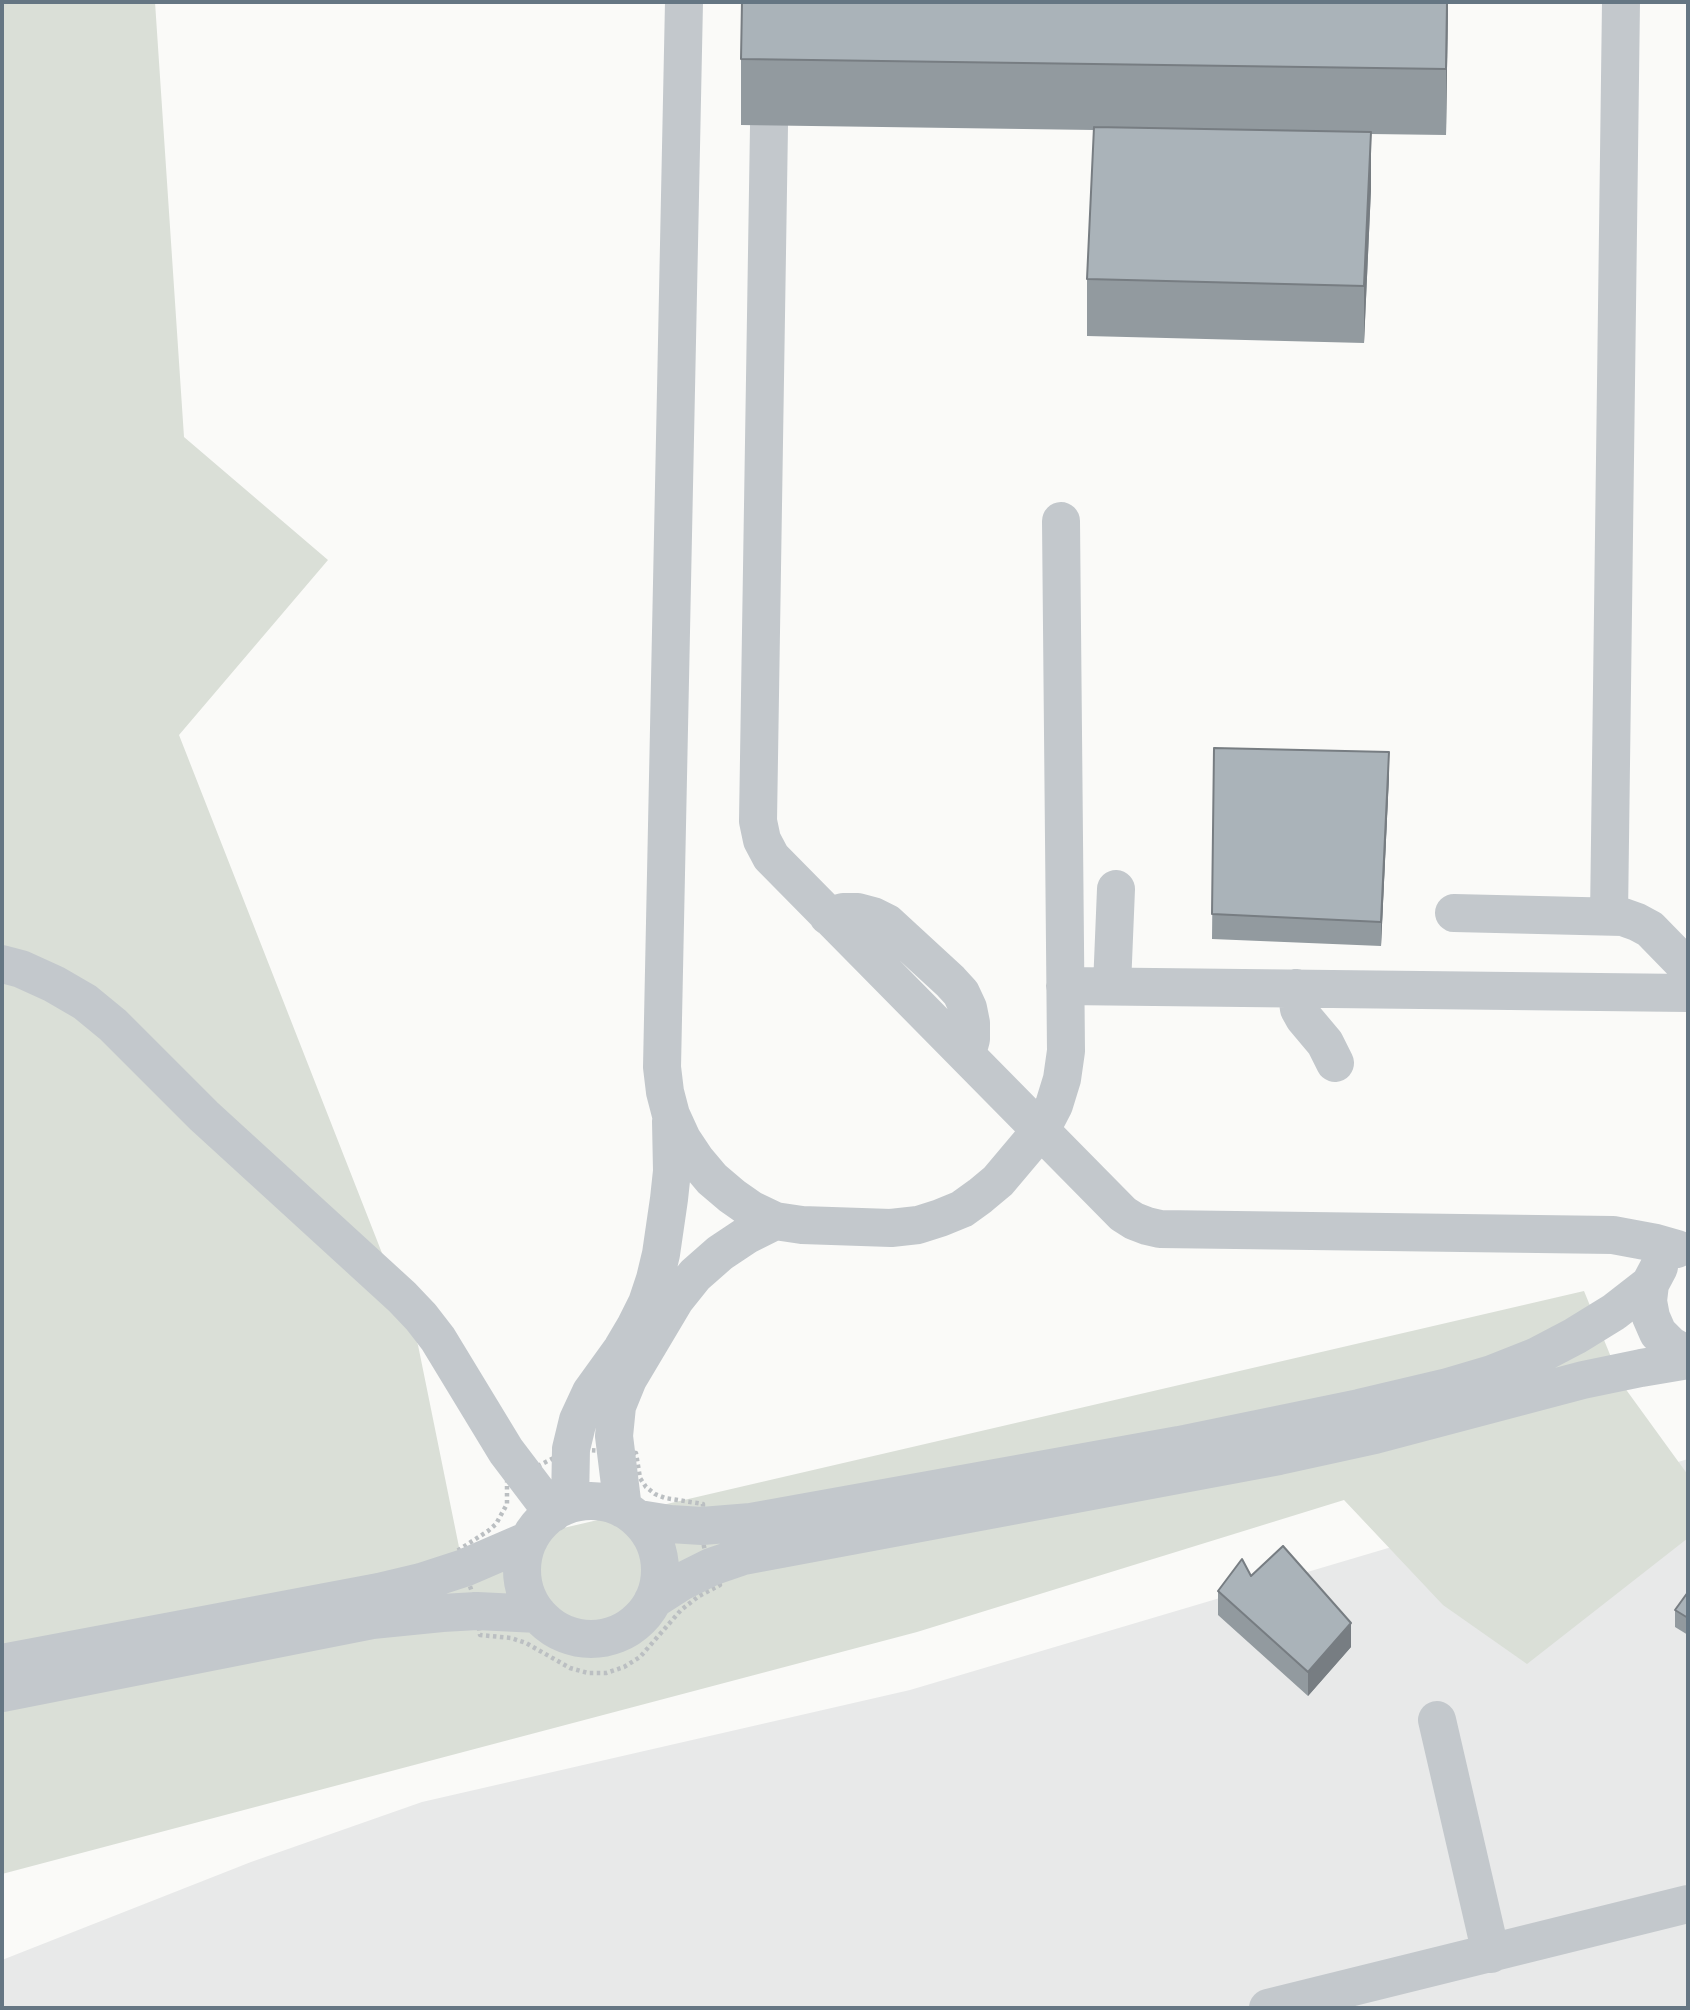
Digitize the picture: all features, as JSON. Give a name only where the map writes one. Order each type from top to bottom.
[{"type":"street","points":[[684,2],[661,1042],[665,1092],[671,1115],[682,1139],[712,1179],[752,1210],[775,1221],[802,1225],[891,1228],[918,1225],[940,1218],[961,1209],[998,1181],[1041,1130],[1054,1105],[1062,1079],[1066,1051],[1061,521]]},
{"type":"street","points":[[1609,916],[1621,2]]},
{"type":"street","points":[[769,126],[758,821],[762,840],[771,857],[1123,1214],[1134,1221],[1160,1229],[1614,1235],[1683,1247]]},
{"type":"street","points":[[1112,986],[1116,889]]},
{"type":"street","points":[[1454,913],[1609,916],[1630,919],[1650,929],[1688,968]]},
{"type":"street","points":[[2,964],[21,969],[54,984],[85,1002],[113,1024],[223,1134],[402,1297],[446,1350],[485,1419],[551,1519]]},
{"type":"street","points":[[1065,986],[1688,993]]},
{"type":"street","points":[[1296,988],[1299,1009],[1325,1043],[1335,1063]]},
{"type":"street","points":[[671,1115],[672,1171],[662,1254],[655,1279],[635,1327],[584,1405],[551,1519],[523,1559],[522,1578],[527,1598],[538,1614],[552,1627],[570,1636],[589,1639],[609,1637],[642,1617],[653,1600],[660,1566],[657,1549],[649,1533],[631,1514],[615,1451],[615,1421],[622,1392],[675,1300],[695,1275],[720,1253],[775,1221]]},
{"type":"street","points":[[1683,1247],[1665,1258],[1656,1271],[1650,1284],[1648,1301],[1651,1318],[1658,1333],[1688,1358]]},
{"type":"street","points":[[2,1663],[421,1582],[464,1568],[588,1501],[606,1503],[631,1514],[670,1524],[702,1526],[751,1522],[1179,1446],[1448,1387],[1492,1374],[1545,1352],[1614,1312],[1650,1284]]},
{"type":"street","points":[[653,1600],[711,1567],[743,1556],[1293,1453],[1374,1435],[1583,1380],[1688,1358]]},
{"type":"street","points":[[2,1693],[372,1620],[477,1611],[538,1614]]},
{"type":"street","points":[[1437,1720],[1492,1954]]},
{"type":"street","points":[[1268,2008],[1688,1904]]},
{"type":"path","points":[[571,1449],[636,1453],[640,1478],[655,1494],[703,1504],[702,1537],[706,1556],[720,1586],[699,1596],[681,1610],[640,1657],[624,1667],[606,1673],[588,1673],[569,1668],[526,1643],[511,1638],[480,1636],[475,1600],[457,1551],[496,1524],[507,1504],[507,1482],[571,1449]]},
{"type":"shaded area","points":[[2,2],[155,2],[184,437],[328,560],[179,735],[418,1345],[460,1552],[1584,1291],[1622,1384],[1688,1475],[1688,1538],[1527,1664],[1443,1605],[1344,1500],[917,1632],[2,1874]]},
{"type":"shaded area","points":[[1688,1459],[1688,2008],[2,2008],[2,1960],[251,1862],[422,1802],[910,1690]]},
{"type":"building","points":[[742,2],[1447,2],[1446,69],[741,59]]},
{"type":"building","points":[[1094,127],[1371,132],[1364,286],[1087,279]]},
{"type":"building","points":[[1214,748],[1389,752],[1381,922],[1212,914]]},
{"type":"building","points":[[1283,1546],[1351,1623],[1308,1672],[1218,1591],[1242,1559],[1251,1576]]},
{"type":"building","points":[[1688,1592],[1688,1618],[1675,1610]]}]
